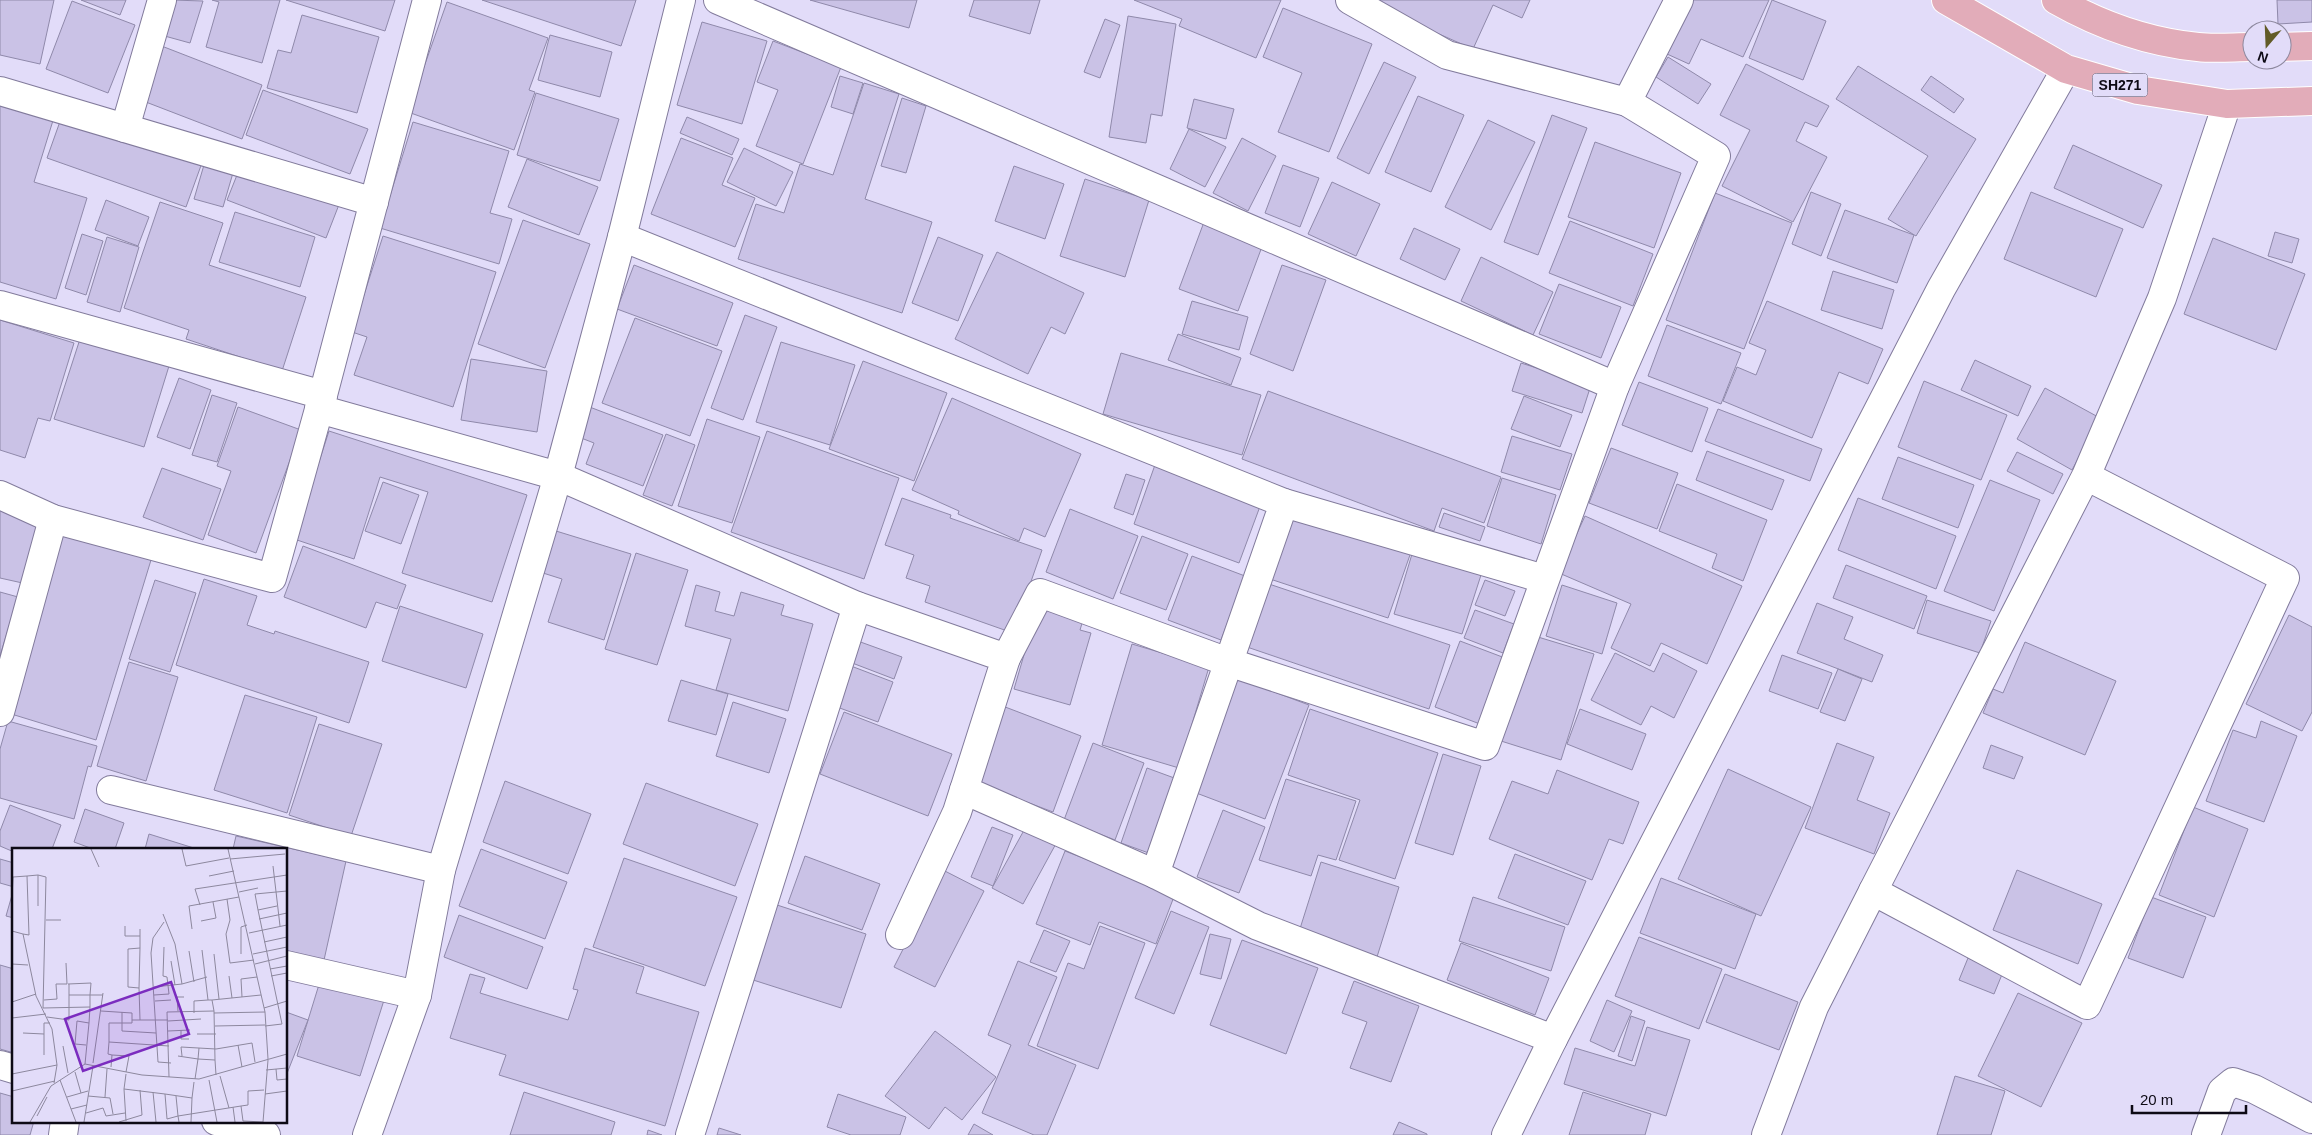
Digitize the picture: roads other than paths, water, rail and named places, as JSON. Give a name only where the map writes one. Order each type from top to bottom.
[{"type":"main road","name":"SH271","points":[[1946,0],[2066,69],[2138,90],[2227,104],[2312,101]]},
{"type":"main road","points":[[2056,0],[2089,8],[2121,31],[2198,47],[2242,47]]},
{"type":"main road","points":[[2292,47],[2312,46]]},
{"type":"street","points":[[125,128],[162,0]]},
{"type":"street","points":[[0,495],[54,519],[272,578],[321,402],[427,0]]},
{"type":"street","points":[[367,1135],[417,995],[441,870],[558,476],[622,237],[680,0]]},
{"type":"street","points":[[718,0],[1615,386]]},
{"type":"street","points":[[900,935],[957,812],[1006,658],[1040,593],[1228,662],[1485,746],[1615,386],[1716,156],[1627,102],[1446,55],[1350,0]]},
{"type":"street","points":[[1627,102],[1679,0]]},
{"type":"street","points":[[1506,1135],[1553,1039],[1942,289],[2066,69]]},
{"type":"street","points":[[0,91],[374,202]]},
{"type":"street","points":[[1766,1135],[1814,1007],[2086,476],[2162,298],[2227,104]]},
{"type":"street","points":[[622,237],[1284,503],[1544,579]]},
{"type":"street","points":[[0,305],[558,476],[856,606],[1006,658]]},
{"type":"street","points":[[1873,891],[2088,1005],[2285,578],[2086,476]]},
{"type":"street","points":[[1155,874],[1284,503]]},
{"type":"street","points":[[0,712],[54,519]]},
{"type":"street","points":[[690,1135],[856,606]]},
{"type":"street","points":[[111,790],[441,870]]},
{"type":"street","points":[[964,790],[1155,874],[1258,926],[1553,1039]]},
{"type":"street","points":[[288,965],[417,995]]},
{"type":"street","points":[[2206,1135],[2222,1091],[2233,1082],[2254,1089],[2312,1119]]},
{"type":"street","points":[[63,1135],[65,1122]]},
{"type":"street","points":[[220,1122],[266,1135]]}]
